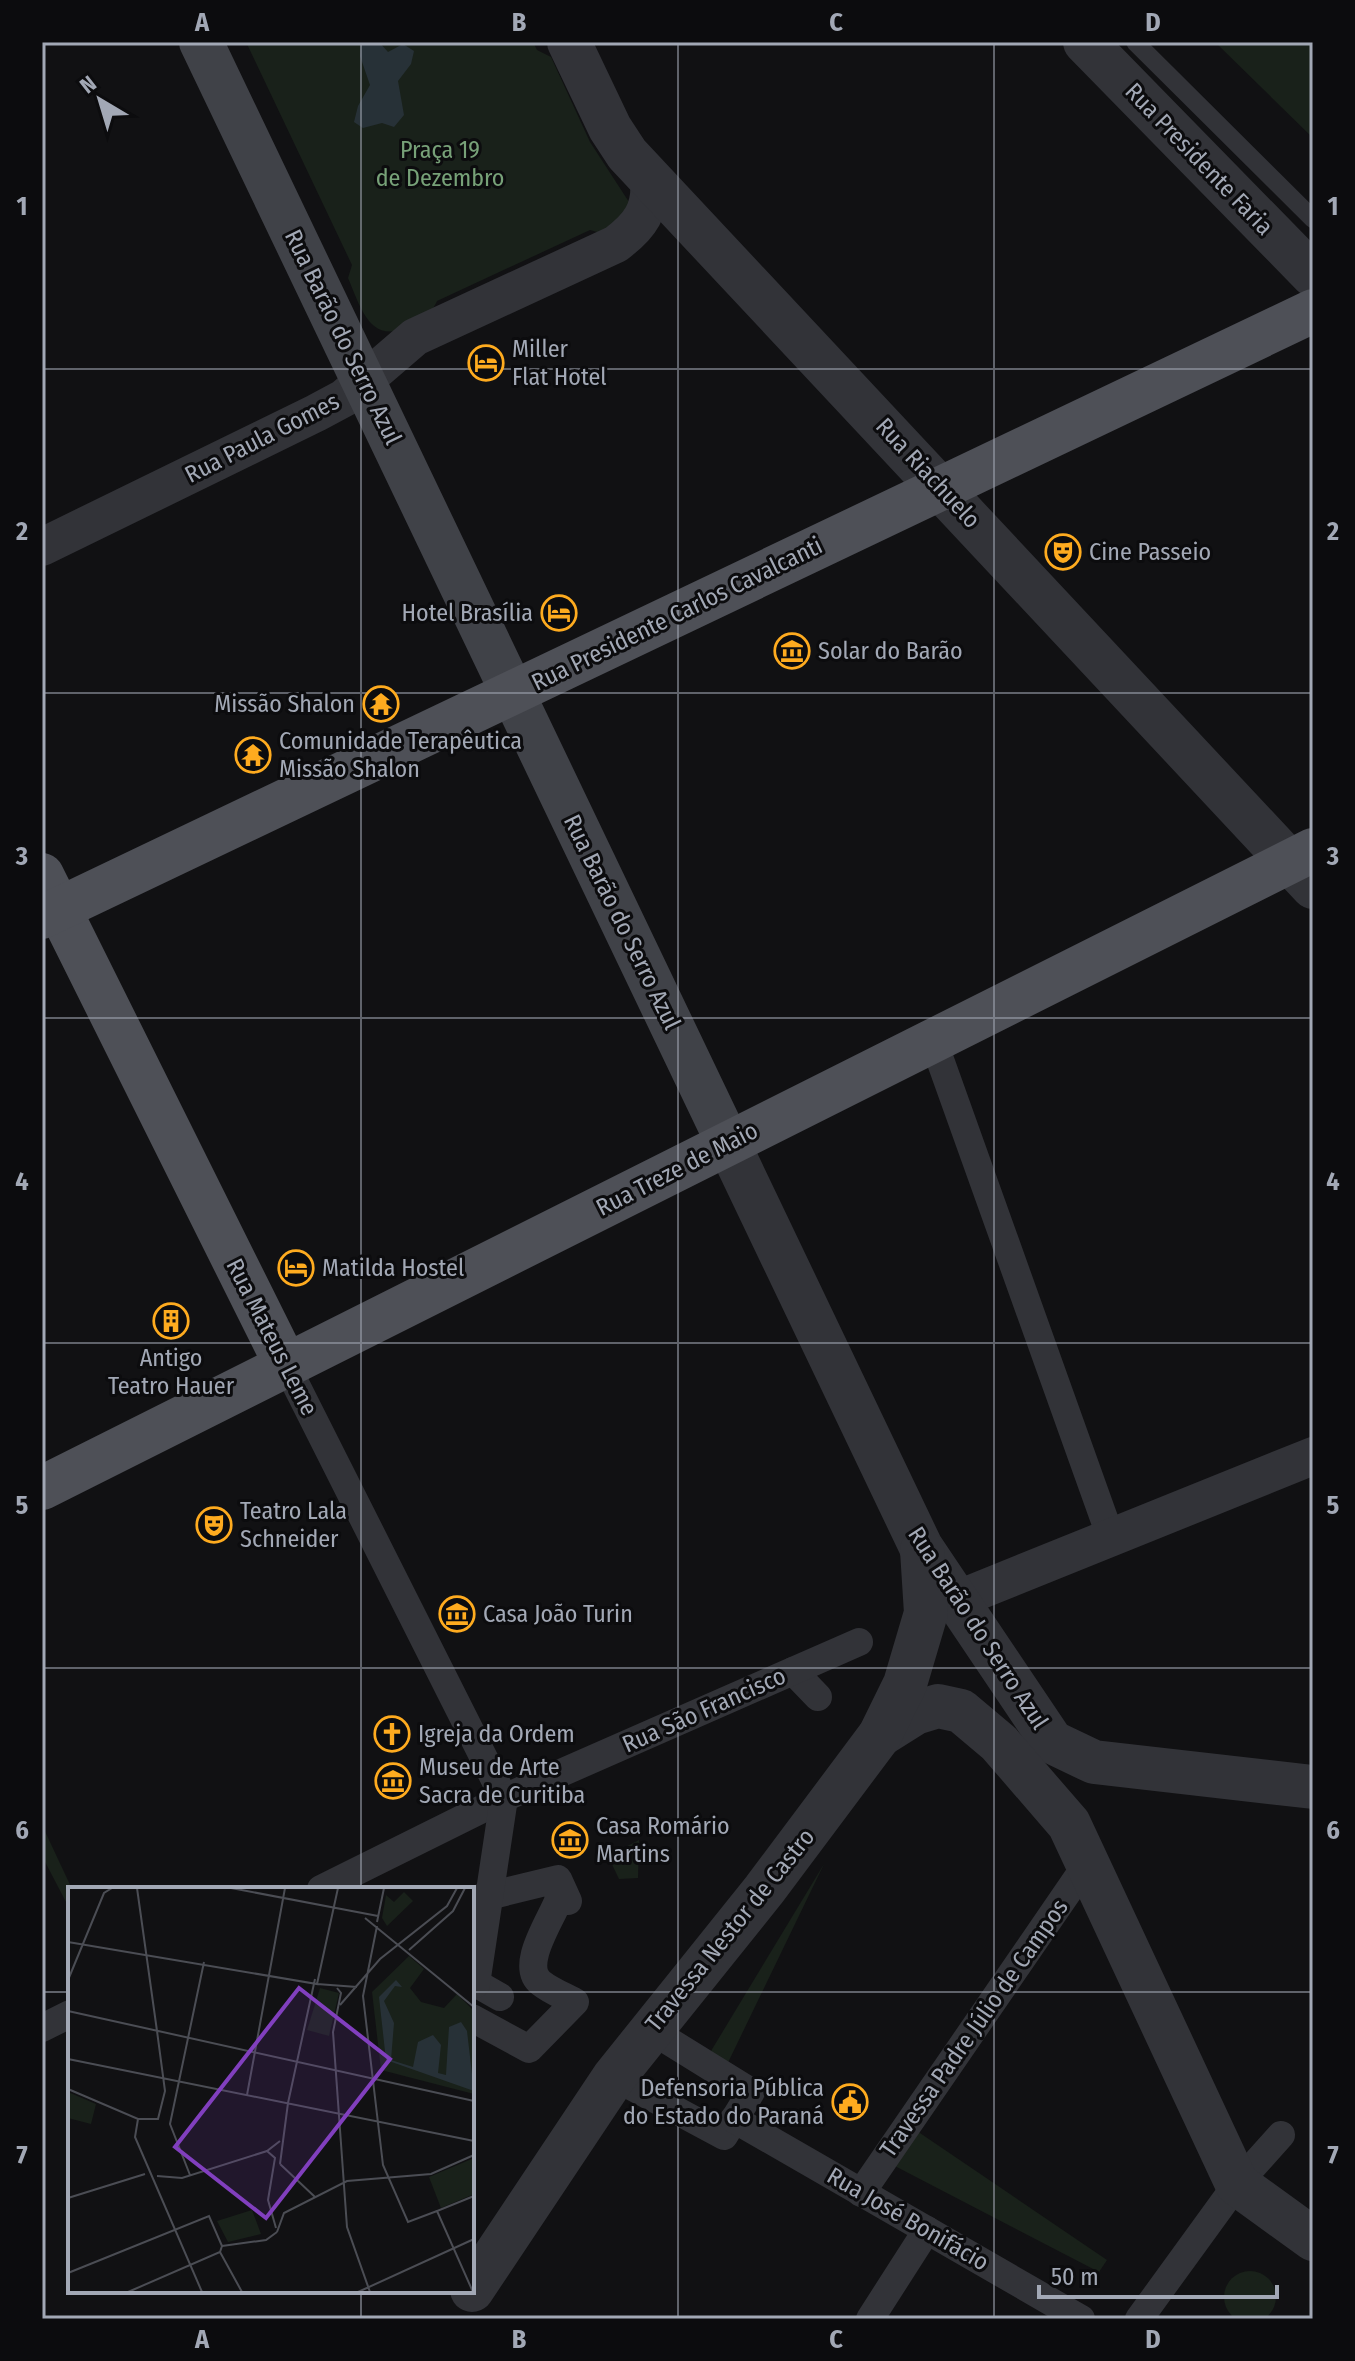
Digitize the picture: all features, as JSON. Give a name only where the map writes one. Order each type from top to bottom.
[{"type":"main road","name":"Rua Barão do Serro Azul","points":[[201,42],[728,1143]]},
{"type":"main road","name":"Rua Presidente Carlos Cavalcanti","points":[[48,901],[512,693],[1313,311]]},
{"type":"main road","name":"Rua Treze de Maio","points":[[42,1488],[933,1040],[1305,866]]},
{"type":"main road","name":"Rua Mateus Leme","points":[[48,901],[286,1365]]},
{"type":"street","name":"Rua Riachuelo","points":[[569,42],[610,128],[649,178],[1305,866]]},
{"type":"street","name":"Rua Presidente Faria","points":[[1085,42],[1313,275]]},
{"type":"street","name":"Rua Paula Gomes","points":[[42,547],[316,413],[364,381],[415,337],[616,244],[641,222],[648,210],[649,178]]},
{"type":"street","points":[[933,1040],[1104,1521]]},
{"type":"street","name":"Rua Barão do Serro Azul","points":[[728,1143],[921,1547],[1052,1742],[1094,1762],[1313,1787]]},
{"type":"street","name":"Rua Mateus Leme","points":[[286,1365],[504,1798]]},
{"type":"street","points":[[956,1600],[1104,1521],[1313,1456]]},
{"type":"street","name":"Travessa Nestor de Castro","points":[[474,2287],[614,2077],[764,1890],[880,1735],[905,1684],[926,1613],[921,1547]]},
{"type":"street","name":"Rua São Francisco","points":[[325,1887],[504,1798],[859,1642]]},
{"type":"street","points":[[793,1671],[818,1697]]},
{"type":"street","name":"Rua Barão do Serro Azul","points":[[880,1735],[915,1713],[938,1706],[961,1711],[999,1743],[1069,1824],[1237,2184],[1313,2239]]},
{"type":"street","points":[[1069,1824],[1079,1782],[1094,1762]]},
{"type":"street","points":[[483,1987],[504,1798]]},
{"type":"street","name":"Travessa Padre Júlio de Campos","points":[[861,2193],[1087,1864]]},
{"type":"street","points":[[474,1900],[558,1879],[568,1901],[558,1901],[532,1961],[533,1971],[539,1982],[575,2002],[529,2049],[474,2019]]},
{"type":"street","points":[[42,2028],[68,2015]]},
{"type":"street","points":[[614,2077],[724,2136],[751,2092],[651,2030]]},
{"type":"street","name":"Rua José Bonifácio","points":[[734,2119],[1081,2319]]},
{"type":"street","points":[[1139,2319],[1237,2184],[1281,2135]]},
{"type":"street","points":[[870,2319],[927,2230]]},
{"type":"street","name":"Travessa Nestor de Castro","points":[[453,2319],[470,2293]]},
{"type":"lane","points":[[1135,42],[1313,219]]},
{"type":"green space","name":"Praça 19 de Dezembro","points":[[246,42],[533,42],[537,50],[551,57],[590,142],[629,202],[626,215],[604,234],[590,230],[437,301],[426,316],[410,326],[396,331],[376,328],[358,301],[348,278],[352,265]]},
{"type":"green space","points":[[1215,42],[1313,42],[1313,138]]},
{"type":"green space","points":[[42,1825],[71,1887],[68,1887],[68,1901],[66,1902],[42,1856]]},
{"type":"green space","points":[[639,1840],[638,1878],[619,1879],[608,1856]]},
{"type":"green space","points":[[824,1864],[722,2075],[711,2051]]},
{"type":"green space","points":[[914,2129],[1107,2260],[1099,2272],[891,2164]]},
{"type":"green space","points":[[1250,2271],[1268,2279],[1276,2297],[1268,2315],[1250,2323],[1232,2315],[1224,2297],[1232,2279]]},
{"type":"shaded area","points":[[361,42],[379,42],[388,52],[403,44],[414,51],[411,64],[398,81],[404,115],[394,127],[382,123],[363,128],[354,122],[358,106],[370,85],[360,56]]},
{"type":"place","name":"Miller Flat Hotel","points":[[486,363]]},
{"type":"place","name":"Cine Passeio","points":[[1063,552]]},
{"type":"place","name":"Hotel Brasília","points":[[559,613]]},
{"type":"place","name":"Solar do Barão","points":[[792,651]]},
{"type":"place","name":"Missão Shalon","points":[[381,704]]},
{"type":"place","name":"Comunidade Terapêutica Missão Shalon","points":[[253,755]]},
{"type":"place","name":"Matilda Hostel","points":[[296,1268]]},
{"type":"place","name":"Antigo Teatro Hauer","points":[[171,1321]]},
{"type":"place","name":"Teatro Lala Schneider","points":[[214,1525]]},
{"type":"place","name":"Casa João Turin","points":[[457,1614]]},
{"type":"place","name":"Igreja da Ordem","points":[[392,1734]]},
{"type":"place","name":"Museu de Arte Sacra de Curitiba","points":[[393,1781]]},
{"type":"place","name":"Casa Romário Martins","points":[[570,1840]]},
{"type":"place","name":"Defensoria Pública do Estado do Paraná","points":[[850,2102]]}]
